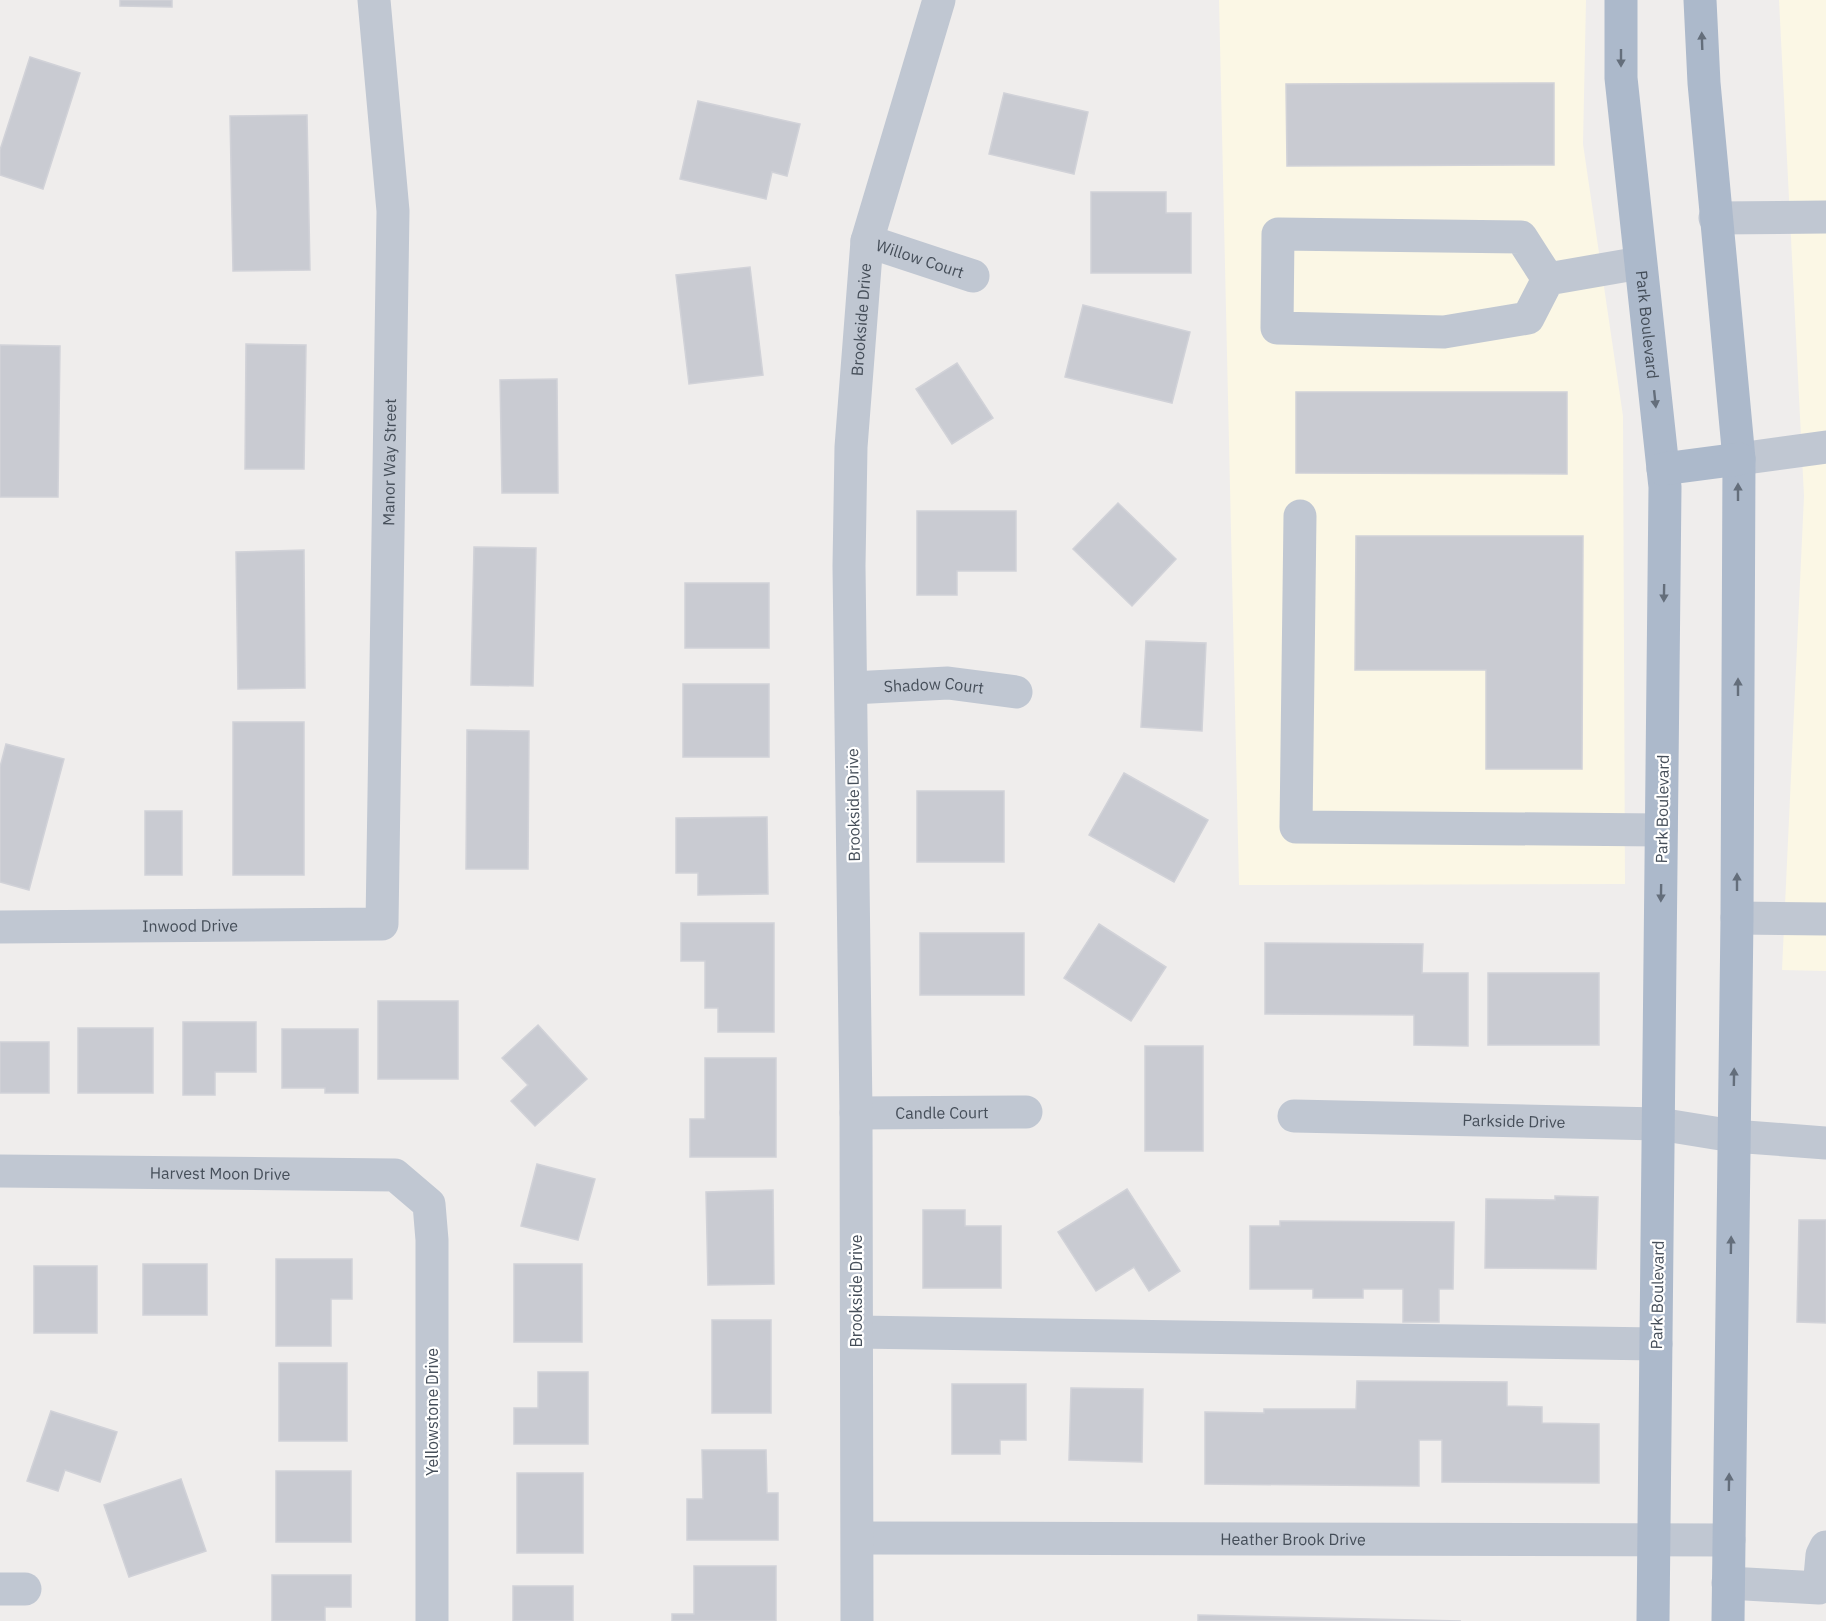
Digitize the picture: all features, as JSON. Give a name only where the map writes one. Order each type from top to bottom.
[{"type":"main road","name":"Park Boulevard","points":[[1621,0],[1621,78],[1665,487],[1653,1621]]},
{"type":"main road","points":[[1700,0],[1715,218],[1739,459],[1737,918],[1728,1621]]},
{"type":"main road","points":[[1663,469],[1739,459]]},
{"type":"street","name":"Manor Way Street","points":[[374,0],[393,211],[382,924]]},
{"type":"street","name":"Brookside Drive","points":[[857,1621],[856,1113],[849,566],[851,447],[867,241],[939,0]]},
{"type":"street","points":[[1715,218],[1826,217]]},
{"type":"street","points":[[1278,234],[1521,237],[1548,279],[1528,318],[1444,332],[1277,328],[1278,234]]},
{"type":"street","name":"Willow Court","points":[[867,241],[973,276]]},
{"type":"street","points":[[1548,279],[1640,263]]},
{"type":"street","points":[[1739,459],[1826,447]]},
{"type":"street","points":[[1300,516],[1296,827],[1661,830]]},
{"type":"street","name":"Shadow Court","points":[[852,687],[948,683],[1017,693]]},
{"type":"street","points":[[1737,918],[1826,919]]},
{"type":"street","name":"Inwood Drive","points":[[0,927],[382,924]]},
{"type":"street","name":"Candle Court","points":[[856,1113],[1026,1112]]},
{"type":"street","name":"Parkside Drive","points":[[1294,1116],[1659,1124],[1733,1136],[1826,1143]]},
{"type":"street","name":"Harvest Moon Drive","points":[[0,1172],[395,1176],[429,1204]]},
{"type":"street","name":"Yellowstone Drive","points":[[429,1204],[432,1240],[432,1621]]},
{"type":"street","points":[[857,1332],[1656,1344]]},
{"type":"street","name":"Heather Brook Drive","points":[[858,1538],[1728,1540]]},
{"type":"street","points":[[1728,1583],[1819,1588],[1822,1555],[1826,1547]]},
{"type":"shaded area","points":[[1219,0],[1586,0],[1583,144],[1623,416],[1625,884],[1239,885]]},
{"type":"shaded area","points":[[1779,0],[1826,0],[1826,971],[1782,970],[1804,496]]},
{"type":"building","points":[[120,0],[172,0],[172,7],[120,6]]},
{"type":"building","points":[[30,57],[80,73],[43,189],[0,175],[0,150]]},
{"type":"building","points":[[1554,83],[1554,165],[1287,166],[1286,84]]},
{"type":"building","points":[[1004,93],[1088,112],[1074,174],[989,154]]},
{"type":"building","points":[[698,101],[800,124],[787,176],[772,172],[766,199],[680,179]]},
{"type":"building","points":[[307,115],[310,270],[233,271],[230,116]]},
{"type":"building","points":[[1091,192],[1166,192],[1166,213],[1191,213],[1191,273],[1091,273]]},
{"type":"building","points":[[750,267],[763,375],[689,384],[676,275]]},
{"type":"building","points":[[1083,305],[1190,332],[1172,403],[1065,377]]},
{"type":"building","points":[[246,344],[306,345],[304,469],[245,469]]},
{"type":"building","points":[[0,345],[60,346],[58,497],[0,497]]},
{"type":"building","points":[[957,363],[993,418],[952,444],[916,389]]},
{"type":"building","points":[[557,379],[558,493],[502,493],[500,380]]},
{"type":"building","points":[[1296,392],[1567,392],[1567,474],[1296,473]]},
{"type":"building","points":[[1118,503],[1176,559],[1132,606],[1073,549]]},
{"type":"building","points":[[917,511],[1016,511],[1016,571],[957,571],[957,595],[917,595]]},
{"type":"building","points":[[1356,536],[1583,536],[1582,769],[1486,769],[1486,670],[1355,670]]},
{"type":"building","points":[[474,547],[536,548],[533,686],[471,685]]},
{"type":"building","points":[[304,550],[305,688],[238,689],[236,552]]},
{"type":"building","points":[[685,583],[769,583],[769,648],[685,648]]},
{"type":"building","points":[[1146,641],[1206,643],[1202,731],[1141,727]]},
{"type":"building","points":[[683,684],[769,684],[769,757],[683,757]]},
{"type":"building","points":[[233,722],[304,722],[304,875],[233,875]]},
{"type":"building","points":[[467,730],[529,731],[528,869],[466,869]]},
{"type":"building","points":[[6,744],[64,759],[29,890],[0,882],[0,767]]},
{"type":"building","points":[[1124,773],[1208,820],[1174,882],[1089,835]]},
{"type":"building","points":[[917,791],[1004,791],[1004,862],[917,862]]},
{"type":"building","points":[[145,811],[182,811],[182,875],[145,875]]},
{"type":"building","points":[[767,817],[768,894],[698,895],[698,873],[676,873],[676,818]]},
{"type":"building","points":[[681,923],[774,923],[774,1032],[718,1032],[718,1008],[705,1008],[705,961],[681,961]]},
{"type":"building","points":[[1099,924],[1166,967],[1131,1021],[1064,978]]},
{"type":"building","points":[[920,933],[1024,933],[1024,995],[920,995]]},
{"type":"building","points":[[1265,943],[1423,944],[1422,973],[1468,973],[1468,1046],[1414,1045],[1414,1015],[1265,1014]]},
{"type":"building","points":[[1488,973],[1599,973],[1599,1045],[1488,1045]]},
{"type":"building","points":[[378,1001],[458,1001],[458,1079],[378,1079]]},
{"type":"building","points":[[183,1022],[256,1022],[256,1072],[215,1072],[215,1095],[183,1095]]},
{"type":"building","points":[[538,1025],[587,1079],[535,1126],[511,1101],[528,1085],[502,1058]]},
{"type":"building","points":[[78,1028],[153,1028],[153,1093],[78,1093]]},
{"type":"building","points":[[282,1029],[358,1029],[358,1093],[325,1093],[325,1088],[282,1088]]},
{"type":"building","points":[[0,1042],[49,1042],[49,1093],[0,1093]]},
{"type":"building","points":[[1145,1046],[1203,1046],[1203,1151],[1145,1151]]},
{"type":"building","points":[[705,1058],[776,1058],[776,1157],[690,1157],[690,1119],[705,1119]]},
{"type":"building","points":[[537,1164],[595,1179],[578,1240],[521,1226]]},
{"type":"building","points":[[1127,1189],[1180,1271],[1149,1291],[1134,1267],[1096,1291],[1058,1232]]},
{"type":"building","points":[[773,1190],[774,1284],[708,1285],[706,1192]]},
{"type":"building","points":[[1555,1196],[1598,1197],[1596,1269],[1485,1268],[1486,1199],[1555,1200]]},
{"type":"building","points":[[923,1210],[965,1210],[965,1226],[1001,1226],[1001,1288],[923,1288]]},
{"type":"building","points":[[1799,1220],[1826,1220],[1826,1323],[1797,1322]]},
{"type":"building","points":[[1280,1221],[1454,1222],[1453,1289],[1439,1289],[1439,1322],[1403,1322],[1403,1289],[1363,1289],[1363,1298],[1313,1298],[1313,1289],[1250,1289],[1250,1226],[1280,1226]]},
{"type":"building","points":[[276,1259],[352,1259],[352,1299],[331,1299],[331,1346],[276,1346]]},
{"type":"building","points":[[143,1264],[207,1264],[207,1315],[143,1315]]},
{"type":"building","points":[[514,1264],[582,1264],[582,1342],[514,1342]]},
{"type":"building","points":[[34,1266],[97,1266],[97,1333],[34,1333]]},
{"type":"building","points":[[712,1320],[771,1320],[771,1413],[712,1413]]},
{"type":"building","points":[[279,1363],[347,1363],[347,1441],[279,1441]]},
{"type":"building","points":[[538,1372],[588,1372],[588,1444],[514,1444],[514,1408],[538,1408]]},
{"type":"building","points":[[1357,1381],[1507,1382],[1507,1406],[1542,1407],[1542,1423],[1599,1424],[1599,1483],[1442,1482],[1442,1440],[1419,1440],[1419,1486],[1205,1484],[1205,1412],[1264,1413],[1264,1409],[1356,1409]]},
{"type":"building","points":[[952,1384],[1026,1384],[1026,1440],[1000,1440],[1000,1454],[952,1454]]},
{"type":"building","points":[[1071,1388],[1143,1389],[1142,1462],[1069,1460]]},
{"type":"building","points":[[51,1411],[117,1432],[100,1482],[65,1470],[58,1491],[27,1481]]},
{"type":"building","points":[[702,1450],[766,1450],[767,1493],[778,1493],[778,1540],[687,1540],[687,1499],[703,1499]]},
{"type":"building","points":[[276,1471],[351,1471],[351,1542],[276,1542]]},
{"type":"building","points":[[517,1473],[583,1473],[583,1553],[517,1553]]},
{"type":"building","points":[[181,1479],[206,1551],[129,1577],[104,1505]]},
{"type":"building","points":[[694,1566],[776,1566],[776,1621],[672,1621],[672,1614],[694,1614]]},
{"type":"building","points":[[272,1575],[351,1575],[351,1607],[325,1607],[325,1621],[272,1621]]},
{"type":"building","points":[[513,1586],[573,1586],[573,1621],[513,1621]]},
{"type":"building","points":[[1198,1615],[1461,1621],[1198,1621]]}]
